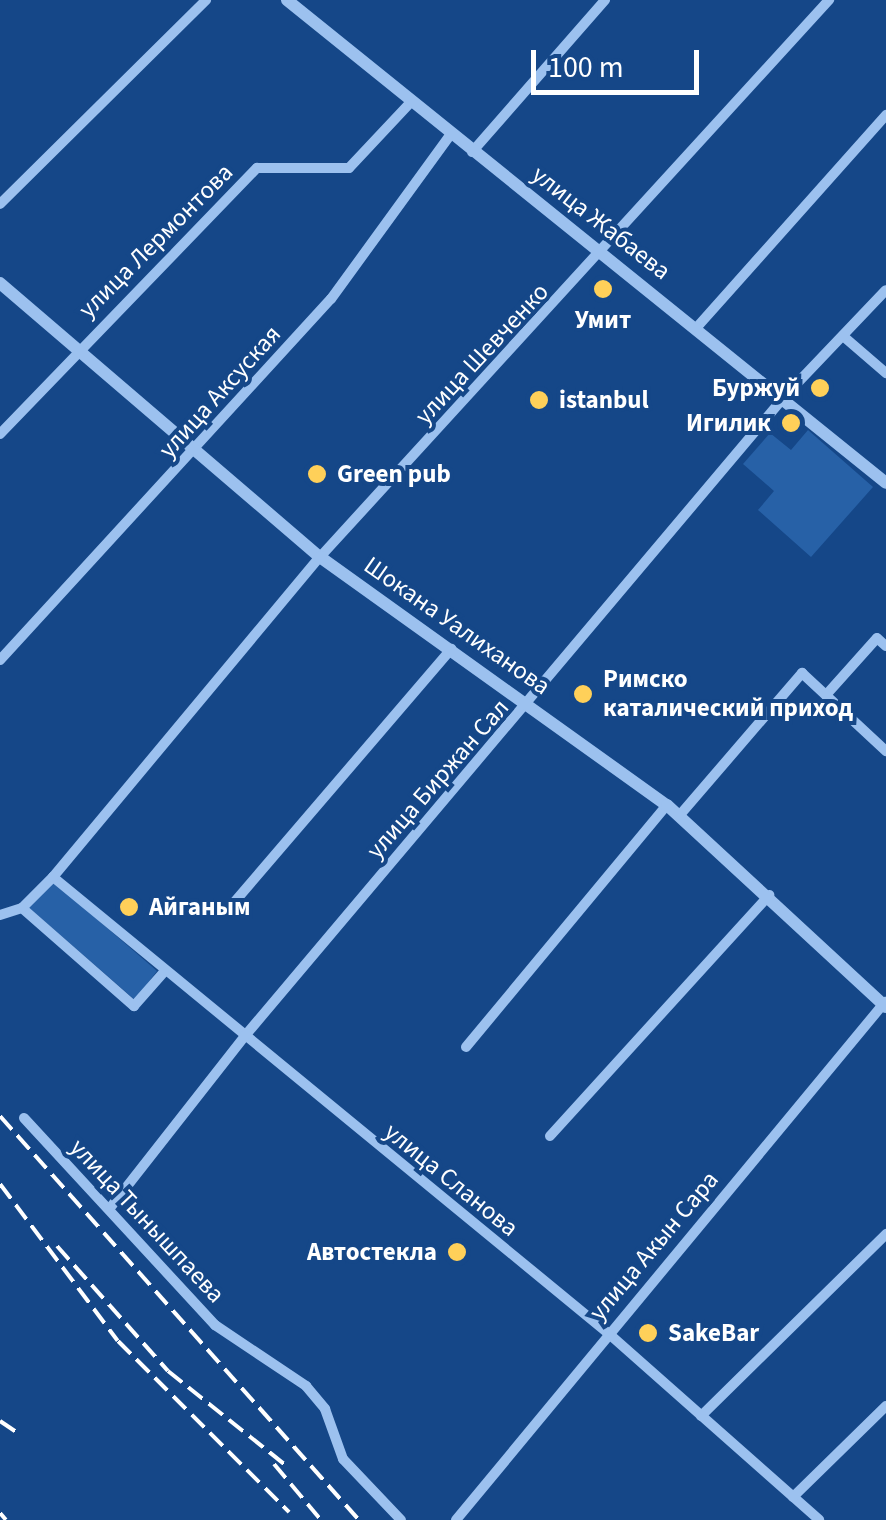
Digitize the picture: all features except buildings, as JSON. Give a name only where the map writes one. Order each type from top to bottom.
[{"type":"street","points":[[0,204],[206,0]]},
{"type":"street","name":"улица Жабаева","points":[[286,0],[472,152],[698,326],[886,483]]},
{"type":"street","points":[[472,152],[605,0]]},
{"type":"street","name":"улица Шевченко","points":[[54,877],[320,557],[603,252],[829,0]]},
{"type":"street","name":"улица Лермонтова","points":[[0,434],[257,168],[349,168],[412,102]]},
{"type":"street","points":[[698,326],[886,115]]},
{"type":"street","name":"улица Аксуская","points":[[0,660],[332,300],[450,134]]},
{"type":"street","name":"Шокана Уалиханова","points":[[0,284],[197,448],[320,557],[666,805],[770,894],[885,1004]]},
{"type":"street","name":"улица Биржан Сал","points":[[110,1208],[244,1037],[784,396],[886,290]]},
{"type":"street","points":[[842,336],[886,373]]},
{"type":"street","points":[[826,696],[877,638],[886,646]]},
{"type":"street","points":[[225,912],[451,650]]},
{"type":"street","points":[[679,816],[802,673],[886,751]]},
{"type":"street","points":[[466,1047],[666,805]]},
{"type":"street","points":[[0,916],[22,908],[54,877]]},
{"type":"street","name":"улица Сланова","points":[[54,877],[164,972],[608,1333],[819,1520]]},
{"type":"street","points":[[550,1136],[770,894]]},
{"type":"street","points":[[22,908],[134,1006],[164,972]]},
{"type":"street","name":"улица Акын Сара","points":[[456,1520],[885,1004]]},
{"type":"street","name":"улица Тынышпаева","points":[[24,1118],[215,1324],[306,1386],[326,1409],[343,1459],[401,1520]]},
{"type":"street","points":[[701,1416],[886,1234]]},
{"type":"street","points":[[793,1497],[886,1406]]},
{"type":"shaded area","points":[[808,430],[873,487],[811,557],[758,510],[774,491],[743,464],[770,433],[791,450]]},
{"type":"shaded area","points":[[54,882],[157,971],[135,1000],[28,907]]},
{"type":"railway","points":[[0,1116],[359,1520]]},
{"type":"railway","points":[[0,1184],[118,1341],[289,1512]]},
{"type":"railway","points":[[57,1246],[168,1371],[289,1468]]},
{"type":"railway","points":[[0,1421],[21,1435]]},
{"type":"railway","points":[[274,1464],[321,1520]]},
{"type":"railway","points":[[0,1513],[6,1520]]},
{"type":"place","name":"Умит","points":[[603,289]]},
{"type":"place","name":"Буржуй","points":[[820,388]]},
{"type":"place","name":"istanbul","points":[[539,400]]},
{"type":"place","name":"Игилик","points":[[791,423]]},
{"type":"place","name":"Green pub","points":[[317,474]]},
{"type":"place","name":"Римско каталический приход","points":[[583,694]]},
{"type":"place","name":"Айганым","points":[[129,907]]},
{"type":"place","name":"Автостекла","points":[[457,1252]]},
{"type":"place","name":"SakeBar","points":[[648,1333]]}]
